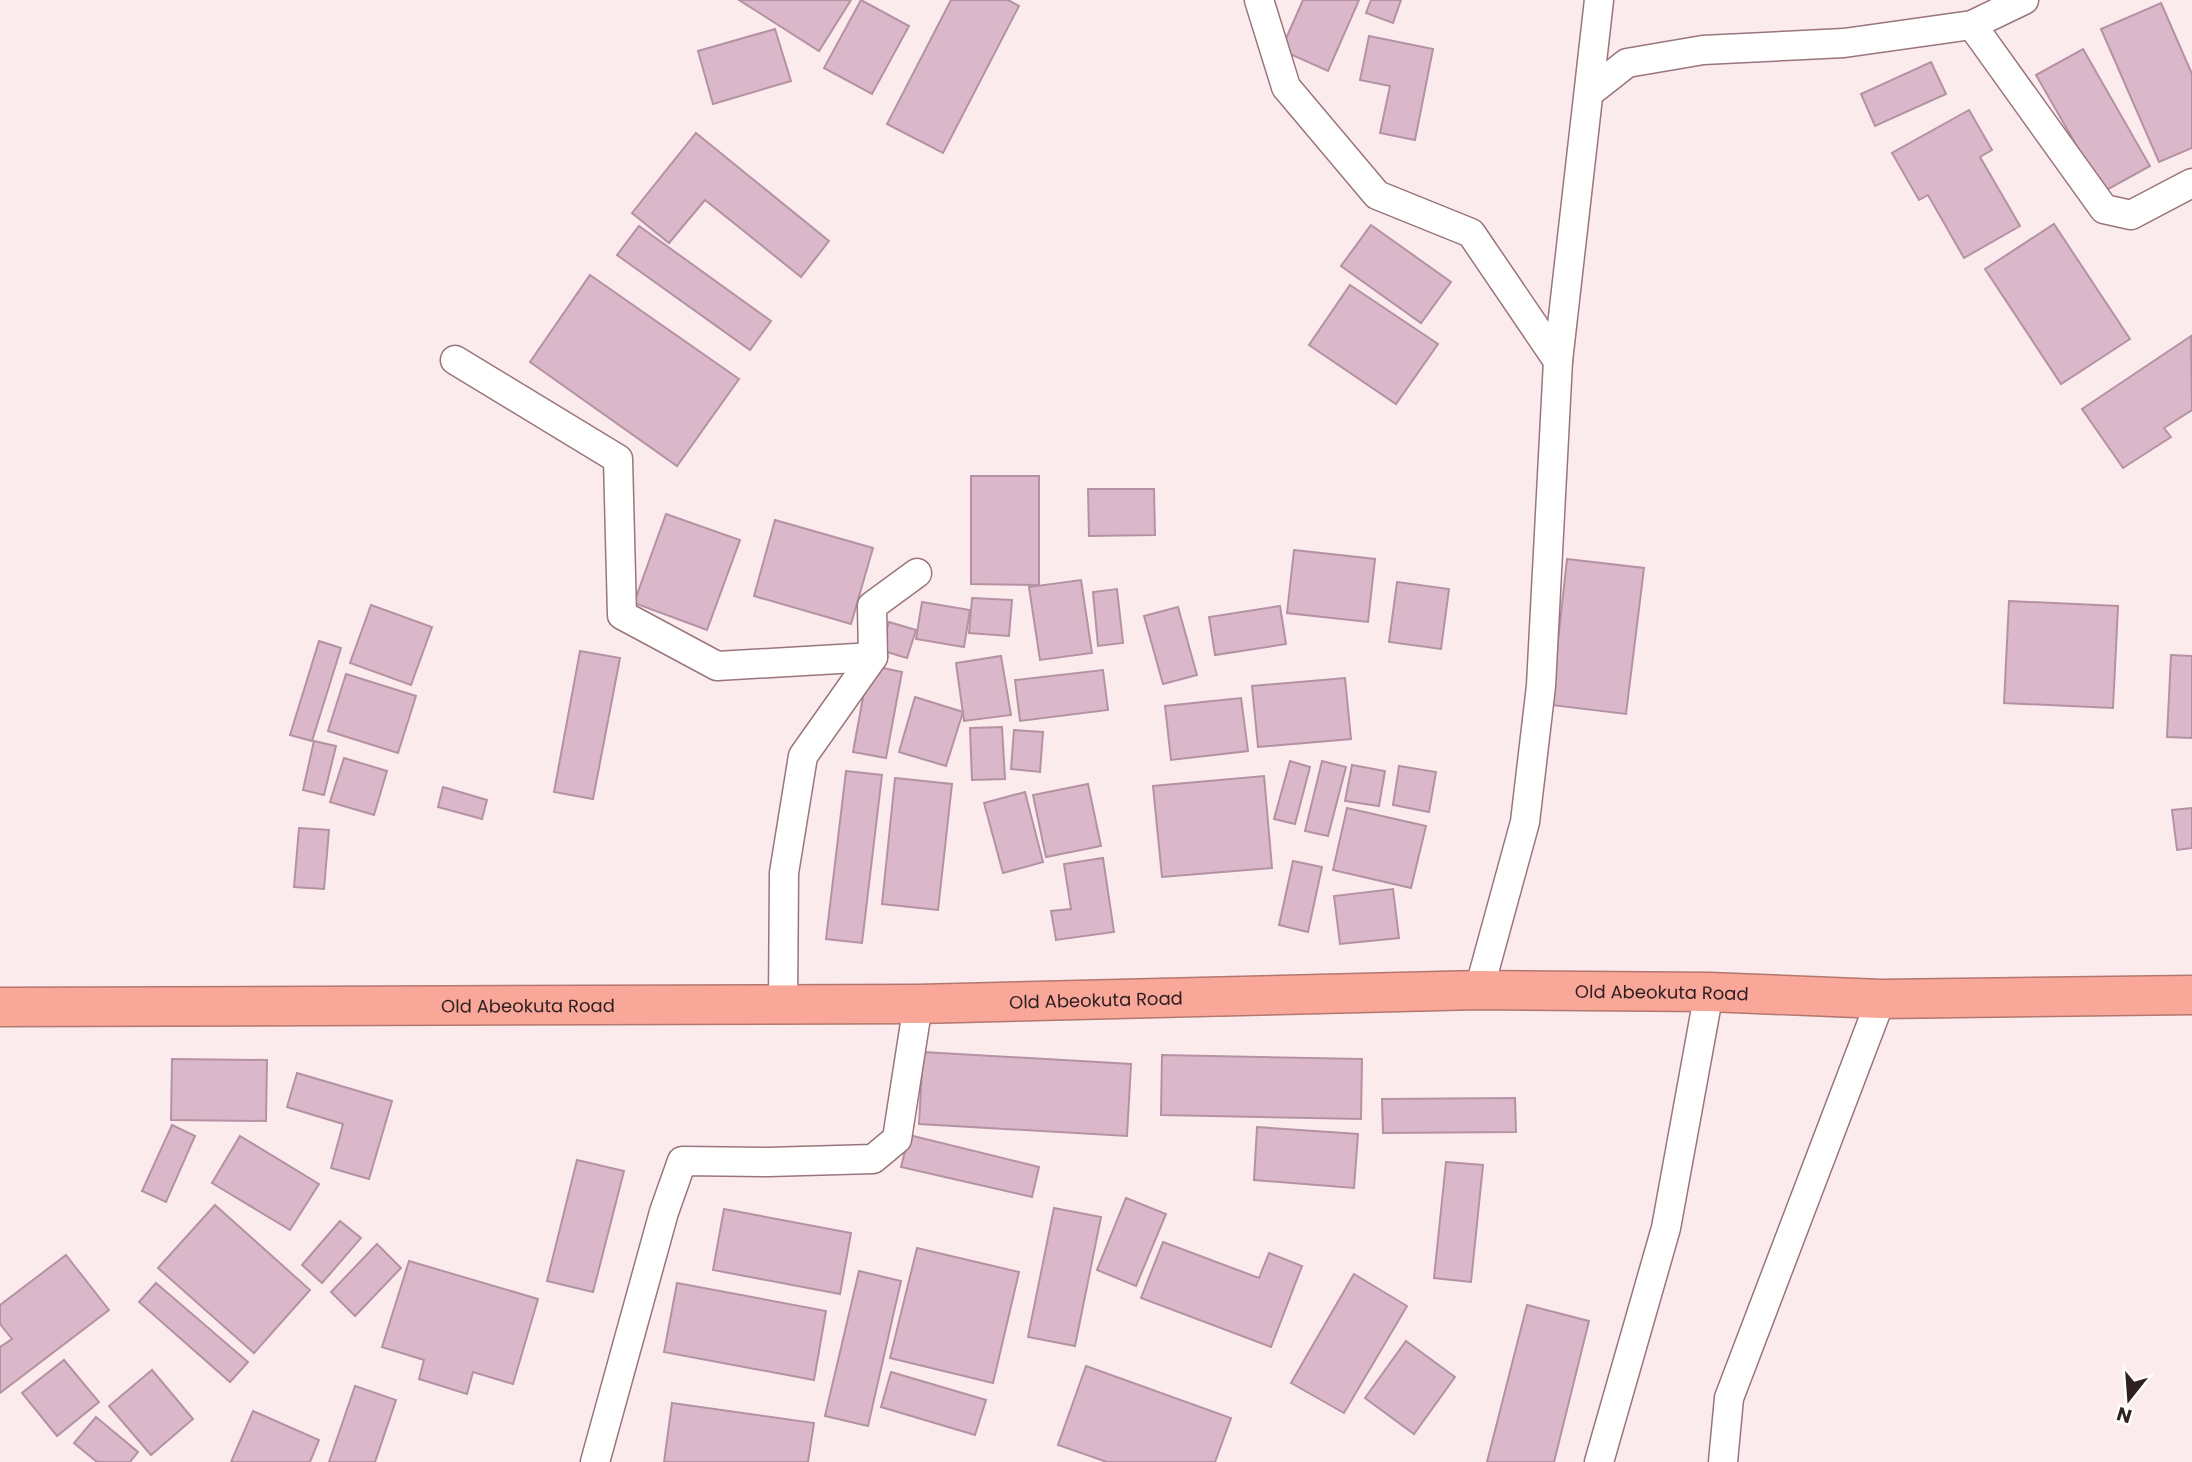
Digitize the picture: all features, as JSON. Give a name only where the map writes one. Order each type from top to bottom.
[{"type":"highway","name":"Old Abeokuta Road","points":[[0,1007],[918,1004],[1479,990],[1709,992],[1881,999],[2192,995]]},
{"type":"street","points":[[1259,0],[1286,87],[1377,195],[1471,233],[1558,361]]},
{"type":"street","points":[[1479,990],[1525,822],[1541,686],[1558,361],[1599,0]]},
{"type":"street","points":[[1590,92],[1627,63],[1703,50],[1844,43],[1972,25],[2024,0]]},
{"type":"street","points":[[1972,25],[2104,209],[2132,215],[2192,183]]},
{"type":"street","points":[[456,360],[618,459],[622,615],[717,666],[873,657]]},
{"type":"street","points":[[783,1004],[784,873],[803,756],[873,657],[872,606],[917,573]]},
{"type":"street","points":[[1599,1462],[1666,1228],[1709,992]]},
{"type":"street","points":[[1723,1462],[1729,1398],[1881,999]]},
{"type":"street","points":[[595,1462],[664,1212],[682,1161],[768,1163],[873,1159],[897,1139],[918,1004]]},
{"type":"building","points":[[739,0],[851,0],[819,51]]},
{"type":"building","points":[[861,0],[909,26],[872,94],[824,68]]},
{"type":"building","points":[[951,0],[1008,0],[1019,6],[943,153],[887,124]]},
{"type":"building","points":[[1303,0],[1359,0],[1328,71],[1281,50]]},
{"type":"building","points":[[1371,0],[1401,0],[1393,23],[1366,13]]},
{"type":"building","points":[[2161,3],[2192,74],[2192,148],[2159,162],[2101,29]]},
{"type":"building","points":[[775,29],[791,81],[713,104],[698,51]]},
{"type":"building","points":[[1369,36],[1433,49],[1415,140],[1380,133],[1390,86],[1360,80]]},
{"type":"building","points":[[2083,49],[2150,166],[2103,192],[2036,75]]},
{"type":"building","points":[[1931,62],[1946,94],[1875,126],[1861,94]]},
{"type":"building","points":[[1969,110],[1992,150],[1980,157],[2020,226],[1964,258],[1928,195],[1919,200],[1892,153]]},
{"type":"building","points":[[696,133],[829,241],[801,277],[705,200],[669,243],[632,213]]},
{"type":"building","points":[[2054,224],[2130,339],[2061,384],[1985,269]]},
{"type":"building","points":[[1371,225],[1451,282],[1421,323],[1341,266]]},
{"type":"building","points":[[639,226],[771,321],[750,350],[617,255]]},
{"type":"building","points":[[590,275],[739,379],[677,466],[530,362]]},
{"type":"building","points":[[1350,285],[1438,344],[1396,404],[1309,345]]},
{"type":"building","points":[[2191,336],[2192,410],[2164,428],[2171,437],[2123,468],[2082,409]]},
{"type":"building","points":[[971,476],[1039,476],[1039,585],[971,584]]},
{"type":"building","points":[[1088,489],[1154,489],[1155,535],[1089,536]]},
{"type":"building","points":[[666,514],[740,540],[707,630],[634,603]]},
{"type":"building","points":[[775,520],[873,548],[851,624],[754,596]]},
{"type":"building","points":[[1294,550],[1375,559],[1368,622],[1287,613]]},
{"type":"building","points":[[1567,559],[1644,568],[1626,714],[1551,705]]},
{"type":"building","points":[[1081,580],[1092,653],[1040,660],[1029,587]]},
{"type":"building","points":[[1397,582],[1449,589],[1441,649],[1389,642]]},
{"type":"building","points":[[1117,589],[1123,643],[1098,646],[1093,592]]},
{"type":"building","points":[[972,598],[1012,600],[1009,636],[969,633]]},
{"type":"building","points":[[2009,601],[2118,606],[2113,708],[2004,703]]},
{"type":"building","points":[[922,602],[970,610],[964,647],[916,639]]},
{"type":"building","points":[[371,605],[432,627],[411,685],[350,663]]},
{"type":"building","points":[[1280,606],[1286,644],[1215,655],[1209,617]]},
{"type":"building","points":[[1178,607],[1197,675],[1163,684],[1144,616]]},
{"type":"building","points":[[889,622],[916,630],[907,658],[880,650]]},
{"type":"building","points":[[319,641],[341,648],[312,741],[290,735]]},
{"type":"building","points":[[580,651],[620,658],[593,799],[554,792]]},
{"type":"building","points":[[2171,655],[2192,656],[2192,738],[2167,737]]},
{"type":"building","points":[[1001,656],[1011,715],[964,721],[956,663]]},
{"type":"building","points":[[869,665],[902,672],[886,758],[853,752]]},
{"type":"building","points":[[1103,670],[1108,710],[1020,721],[1015,680]]},
{"type":"building","points":[[346,674],[416,696],[398,753],[328,731]]},
{"type":"building","points":[[1345,678],[1351,739],[1258,747],[1252,686]]},
{"type":"building","points":[[915,697],[963,712],[946,766],[899,752]]},
{"type":"building","points":[[1241,698],[1248,751],[1171,760],[1165,706]]},
{"type":"building","points":[[1002,727],[1005,779],[972,780],[970,728]]},
{"type":"building","points":[[1014,730],[1043,732],[1040,772],[1011,769]]},
{"type":"building","points":[[314,741],[336,746],[324,795],[303,790]]},
{"type":"building","points":[[344,758],[387,771],[374,815],[330,802]]},
{"type":"building","points":[[1290,761],[1310,767],[1295,824],[1274,819]]},
{"type":"building","points":[[1322,761],[1346,767],[1328,836],[1305,831]]},
{"type":"building","points":[[1352,765],[1385,771],[1379,806],[1345,801]]},
{"type":"building","points":[[1399,766],[1436,772],[1429,812],[1393,805]]},
{"type":"building","points":[[846,771],[882,775],[862,943],[826,939]]},
{"type":"building","points":[[1264,776],[1272,868],[1162,877],[1153,786]]},
{"type":"building","points":[[895,778],[952,784],[938,910],[882,904]]},
{"type":"building","points":[[1088,784],[1101,846],[1046,857],[1033,795]]},
{"type":"building","points":[[443,787],[487,800],[482,819],[438,807]]},
{"type":"building","points":[[1025,792],[1043,862],[1003,873],[984,803]]},
{"type":"building","points":[[1347,808],[1426,826],[1411,888],[1333,870]]},
{"type":"building","points":[[2192,808],[2192,848],[2177,850],[2172,810]]},
{"type":"building","points":[[299,828],[329,830],[324,889],[294,887]]},
{"type":"building","points":[[1103,858],[1114,932],[1056,940],[1051,911],[1071,909],[1064,864]]},
{"type":"building","points":[[1293,861],[1322,867],[1308,932],[1279,925]]},
{"type":"building","points":[[1393,889],[1399,938],[1340,944],[1334,896]]},
{"type":"building","points":[[923,1052],[1131,1064],[1127,1136],[919,1124]]},
{"type":"building","points":[[1162,1055],[1362,1059],[1361,1119],[1161,1115]]},
{"type":"building","points":[[172,1059],[267,1060],[266,1121],[171,1120]]},
{"type":"building","points":[[297,1073],[392,1101],[369,1179],[331,1168],[343,1124],[287,1107]]},
{"type":"building","points":[[1515,1098],[1516,1132],[1383,1133],[1382,1099]]},
{"type":"building","points":[[172,1125],[195,1136],[166,1202],[142,1191]]},
{"type":"building","points":[[1257,1127],[1358,1134],[1354,1188],[1254,1180]]},
{"type":"building","points":[[909,1135],[1039,1167],[1032,1197],[901,1167]]},
{"type":"building","points":[[240,1136],[319,1184],[290,1230],[212,1183]]},
{"type":"building","points":[[577,1160],[624,1171],[593,1292],[547,1281]]},
{"type":"building","points":[[1446,1162],[1483,1165],[1471,1282],[1434,1278]]},
{"type":"building","points":[[1126,1198],[1166,1214],[1136,1286],[1097,1270]]},
{"type":"building","points":[[215,1205],[310,1290],[254,1353],[158,1268]]},
{"type":"building","points":[[1054,1208],[1101,1217],[1075,1346],[1028,1337]]},
{"type":"building","points":[[724,1209],[851,1233],[840,1294],[713,1270]]},
{"type":"building","points":[[340,1221],[361,1238],[322,1283],[302,1265]]},
{"type":"building","points":[[1163,1242],[1259,1278],[1269,1253],[1302,1266],[1271,1347],[1141,1298]]},
{"type":"building","points":[[377,1244],[401,1268],[355,1316],[331,1292]]},
{"type":"building","points":[[917,1248],[1019,1272],[993,1383],[890,1358]]},
{"type":"building","points":[[66,1255],[109,1310],[0,1393],[0,1347],[12,1339],[0,1324],[0,1305]]},
{"type":"building","points":[[409,1261],[538,1299],[513,1384],[473,1372],[467,1394],[419,1379],[424,1360],[382,1347]]},
{"type":"building","points":[[859,1271],[901,1281],[868,1426],[825,1416]]},
{"type":"building","points":[[1354,1274],[1407,1306],[1344,1413],[1291,1383]]},
{"type":"building","points":[[156,1283],[248,1362],[230,1382],[139,1302]]},
{"type":"building","points":[[677,1283],[826,1311],[814,1380],[664,1352]]},
{"type":"building","points":[[1527,1305],[1589,1321],[1554,1462],[1487,1462]]},
{"type":"building","points":[[1406,1341],[1455,1377],[1414,1434],[1365,1398]]},
{"type":"building","points":[[64,1360],[99,1402],[57,1436],[22,1393]]},
{"type":"building","points":[[1086,1366],[1231,1418],[1215,1462],[1107,1462],[1058,1445]]},
{"type":"building","points":[[152,1370],[193,1419],[151,1455],[109,1406]]},
{"type":"building","points":[[891,1372],[986,1400],[975,1435],[881,1407]]},
{"type":"building","points":[[355,1386],[396,1400],[375,1462],[329,1462]]},
{"type":"building","points":[[672,1403],[814,1423],[808,1462],[664,1462]]},
{"type":"building","points":[[253,1411],[319,1440],[310,1462],[231,1462]]},
{"type":"building","points":[[96,1417],[138,1452],[130,1462],[97,1462],[74,1443]]}]
